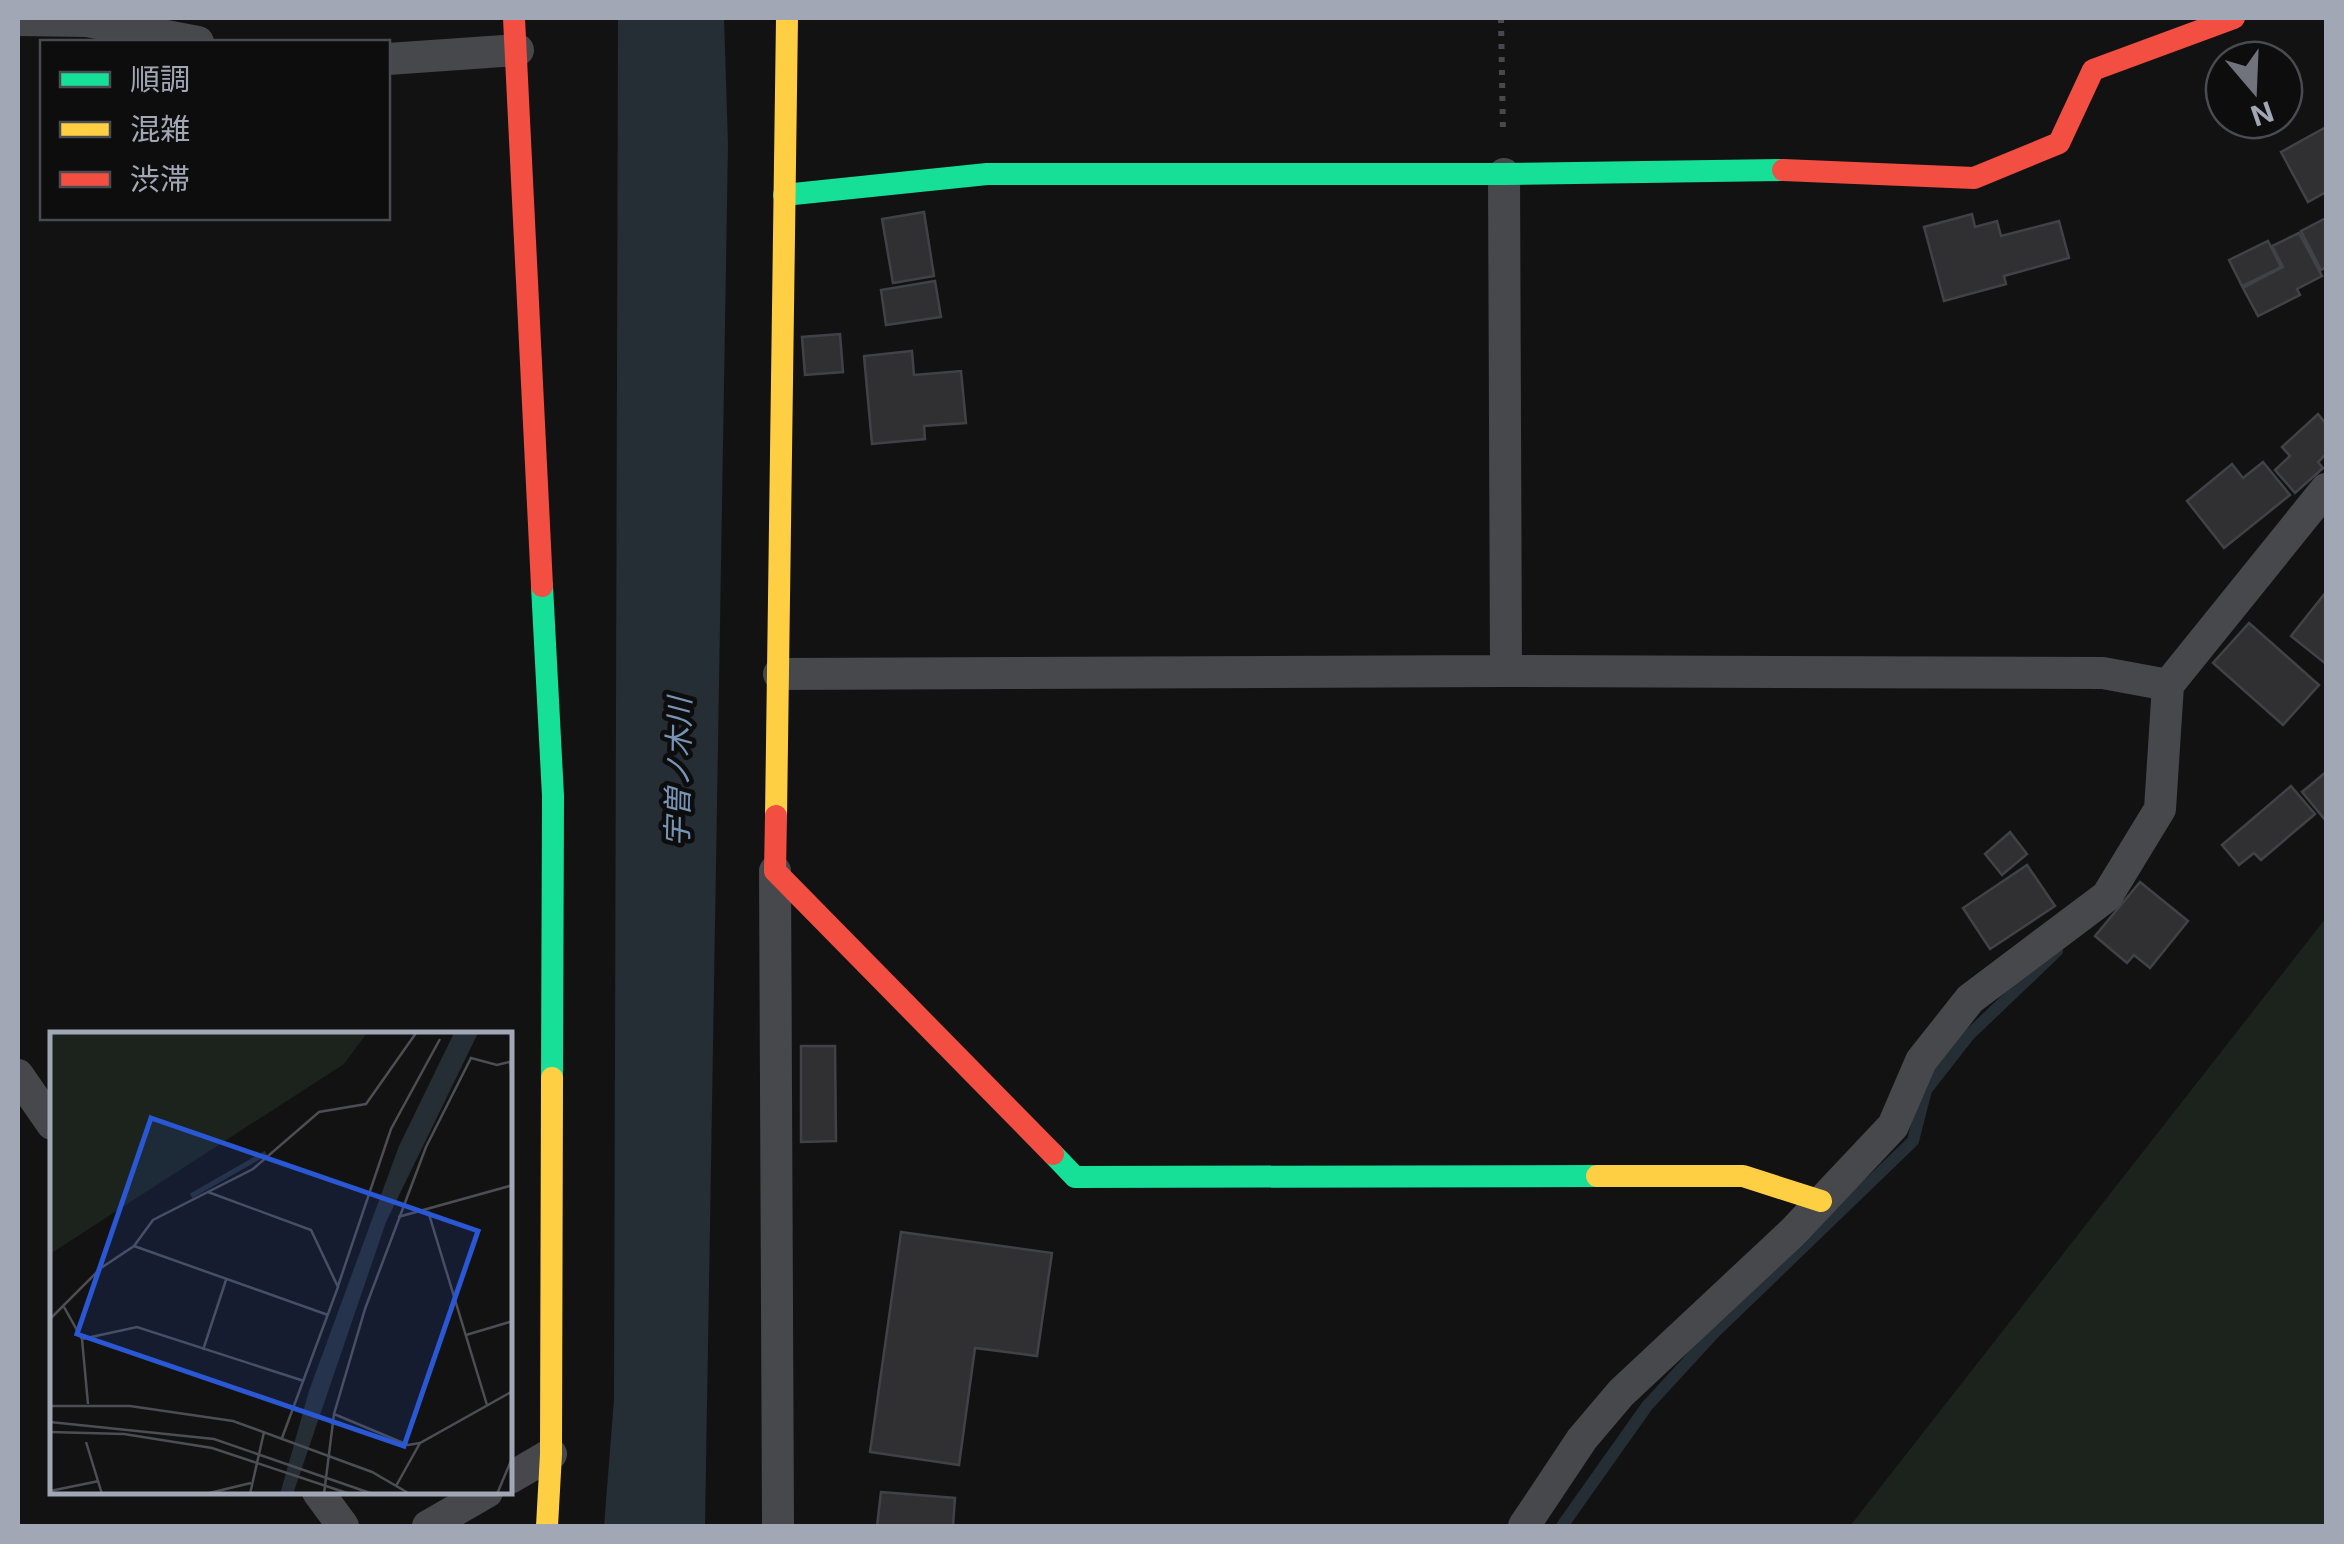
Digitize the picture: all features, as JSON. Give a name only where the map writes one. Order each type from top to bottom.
[{"type":"street","points":[[778,1526],[775,871],[787,18]]},
{"type":"street","points":[[784,195],[988,174],[1504,174],[1762,169],[1974,178],[2059,143],[2094,70],[2234,18]]},
{"type":"street","points":[[18,20],[87,21],[187,40]]},
{"type":"street","points":[[390,59],[516,34],[553,796],[551,1454],[547,1526]]},
{"type":"street","points":[[1504,174],[1506,671]]},
{"type":"street","points":[[1524,1526],[1582,1439],[1621,1392],[1793,1232],[1894,1126],[1921,1062],[1970,999],[2107,896],[2160,809],[2168,685],[2326,489]]},
{"type":"street","points":[[779,674],[2104,673],[2168,685]]},
{"type":"street","points":[[775,871],[1074,1177],[1743,1176],[1821,1201]]},
{"type":"street","points":[[18,1076],[50,1121]]},
{"type":"street","points":[[512,1477],[551,1454]]},
{"type":"street","points":[[319,1494],[343,1526]]},
{"type":"street","points":[[428,1526],[484,1494]]},
{"type":"path","points":[[1502,18],[1504,174]]},
{"type":"shaded area","points":[[2326,918],[2326,1526],[1850,1526]]},
{"type":"water","name":"宇曽ノ木川","points":[[618,18],[724,18],[728,144],[705,1526],[604,1526],[614,1399]]},
{"type":"building","points":[[2326,127],[2326,192],[2308,202],[2281,152]]},
{"type":"building","points":[[924,212],[934,276],[893,283],[882,219]]},
{"type":"building","points":[[1972,214],[1975,227],[1997,221],[2001,236],[2059,221],[2069,258],[2004,276],[2006,284],[1944,301],[1924,227]]},
{"type":"building","points":[[2326,218],[2326,267],[2321,270],[2301,231]]},
{"type":"building","points":[[2299,233],[2322,276],[2297,289],[2300,295],[2258,316],[2243,288],[2283,267],[2272,246]]},
{"type":"building","points":[[2268,241],[2281,267],[2242,286],[2229,260]]},
{"type":"building","points":[[935,281],[941,317],[886,325],[881,290]]},
{"type":"building","points":[[840,334],[843,372],[805,375],[802,337]]},
{"type":"building","points":[[912,351],[914,375],[961,371],[966,423],[924,426],[925,439],[872,444],[864,356]]},
{"type":"building","points":[[2318,414],[2326,424],[2326,454],[2318,462],[2323,468],[2295,493],[2275,470],[2290,456],[2282,447]]},
{"type":"building","points":[[2263,462],[2290,495],[2224,548],[2187,501],[2232,464],[2243,478]]},
{"type":"building","points":[[2326,592],[2326,664],[2291,636]]},
{"type":"building","points":[[2249,623],[2319,685],[2283,725],[2213,663]]},
{"type":"building","points":[[2326,772],[2326,821],[2302,792]]},
{"type":"building","points":[[2291,786],[2315,814],[2261,860],[2254,853],[2239,865],[2222,845]]},
{"type":"building","points":[[2010,832],[2027,854],[2002,875],[1985,854]]},
{"type":"building","points":[[2027,865],[2055,906],[1990,949],[1963,908]]},
{"type":"building","points":[[2140,882],[2188,921],[2150,968],[2134,955],[2127,963],[2095,936]]},
{"type":"building","points":[[801,1046],[835,1046],[836,1141],[801,1142]]},
{"type":"building","points":[[901,1232],[1052,1253],[1037,1356],[975,1348],[959,1465],[870,1452]]},
{"type":"building","points":[[881,1492],[955,1498],[953,1526],[877,1526]]},
{"type":"waterway","points":[[1562,1526],[1647,1406],[1714,1333],[1913,1141],[1926,1090],[1969,1035],[2057,951]]},
{"type":"traffic: fast","points":[[784,195],[987,174],[1783,170]]},
{"type":"traffic: fast","points":[[542,586],[553,796],[552,1078]]},
{"type":"traffic: fast","points":[[1053,1154],[1075,1177],[1597,1176]]},
{"type":"traffic: slow","points":[[776,816],[787,18]]},
{"type":"traffic: slow","points":[[547,1526],[551,1454],[552,1078]]},
{"type":"traffic: slow","points":[[1597,1176],[1743,1176],[1821,1201]]},
{"type":"traffic: jam","points":[[514,18],[542,586]]},
{"type":"traffic: jam","points":[[1783,170],[1974,178],[2059,143],[2093,70],[2234,18]]},
{"type":"traffic: jam","points":[[776,816],[775,871],[1053,1154]]}]
